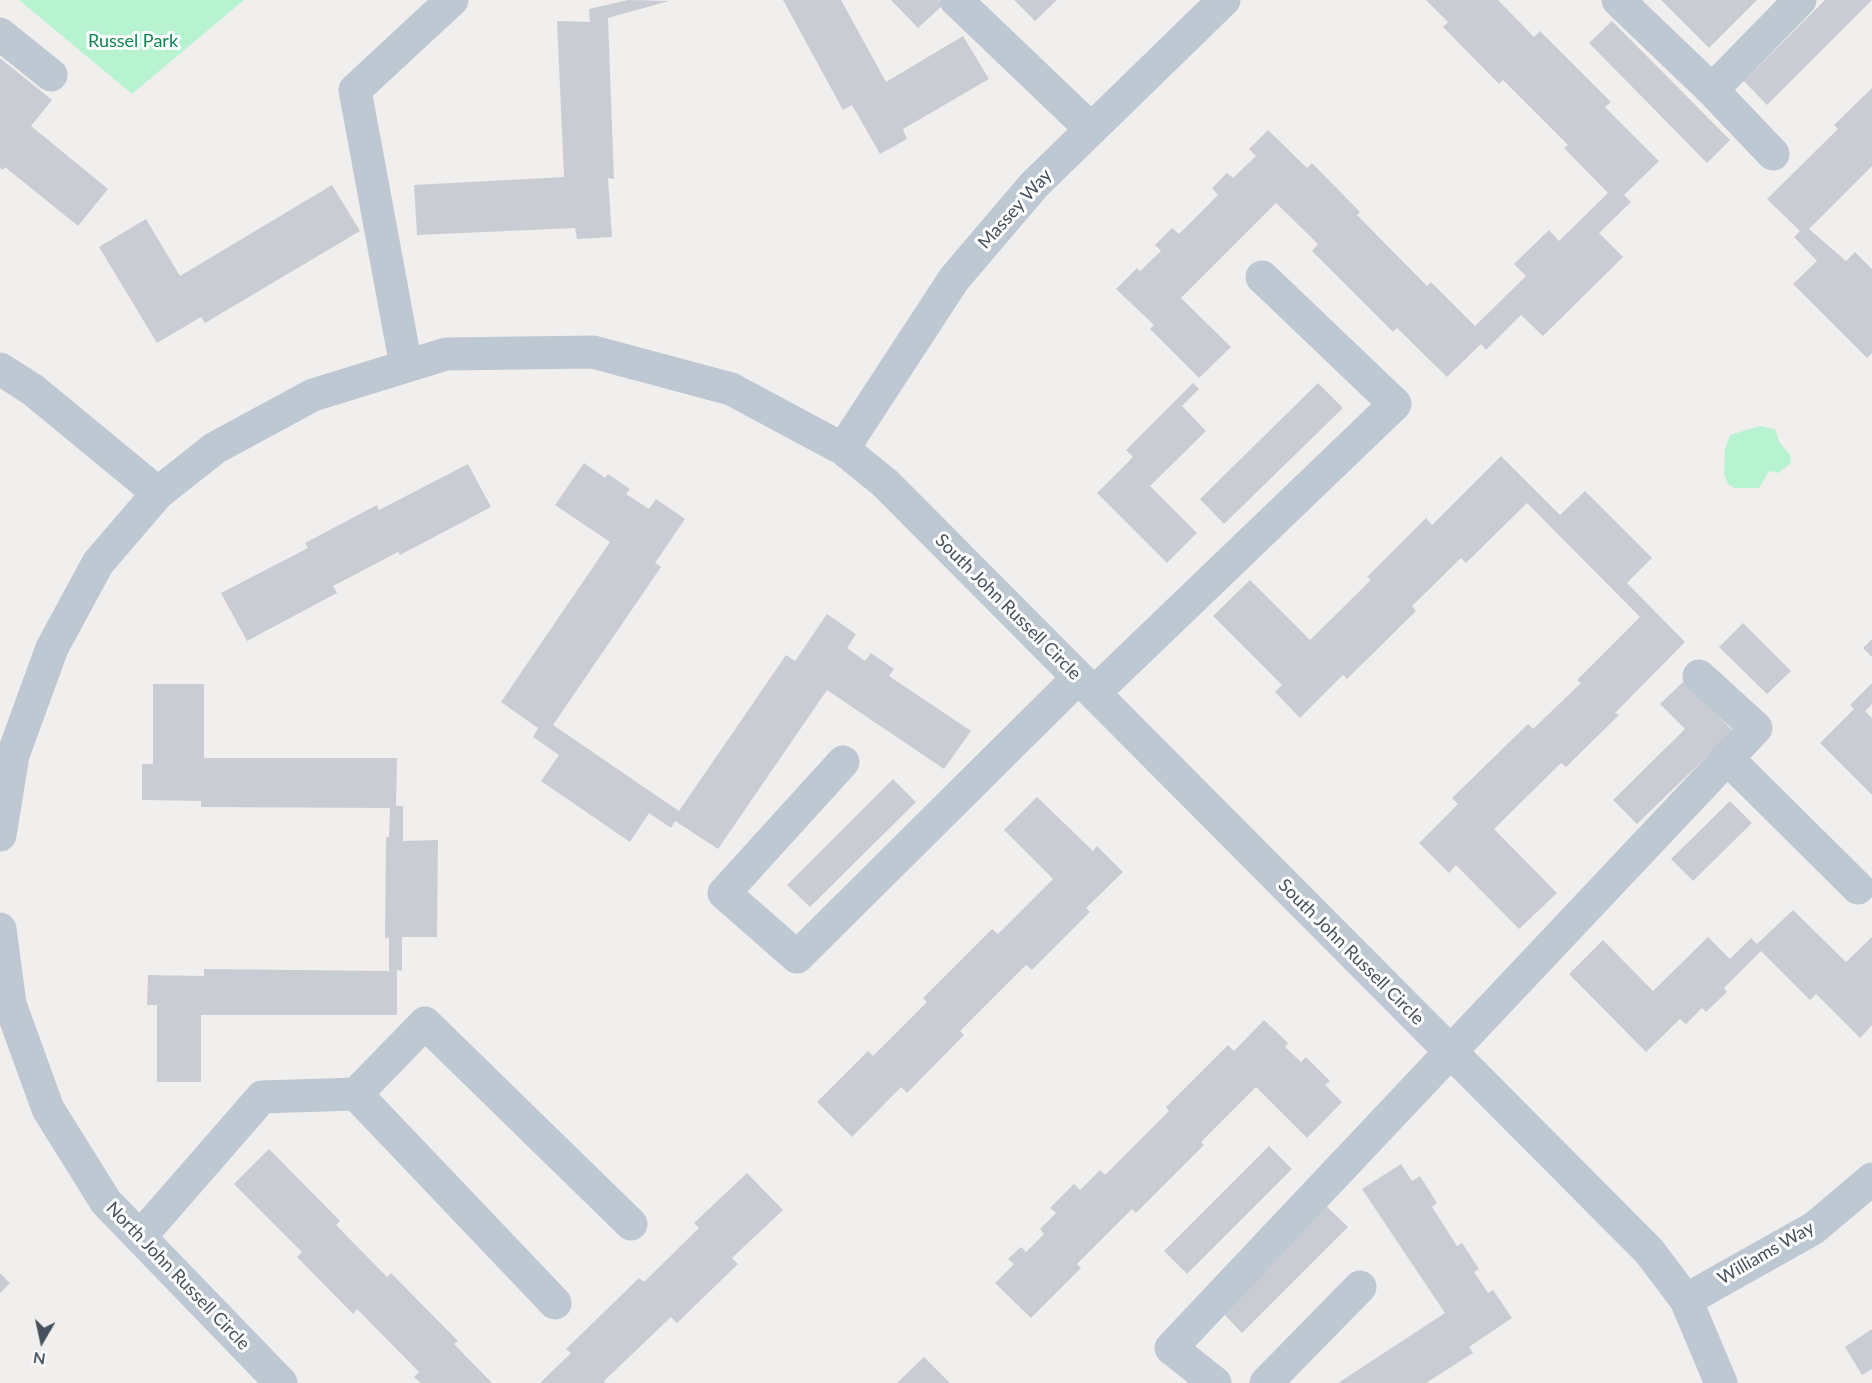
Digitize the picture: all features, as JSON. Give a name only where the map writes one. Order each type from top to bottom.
[{"type":"street","points":[[406,366],[355,90],[452,0]]},
{"type":"street","points":[[956,0],[1091,129]]},
{"type":"street","name":"Massey Way","points":[[843,449],[954,279],[1034,185],[1224,0]]},
{"type":"street","points":[[1618,0],[1712,90],[1773,154]]},
{"type":"street","points":[[1712,90],[1800,0]]},
{"type":"street","points":[[0,34],[51,75]]},
{"type":"street","points":[[843,762],[724,893],[797,957],[1086,686],[1395,404],[1262,277]]},
{"type":"street","name":"South John Russell Circle","points":[[158,494],[215,448],[313,394],[446,354],[593,352],[731,389],[843,449],[885,483],[1649,1251],[1686,1300]]},
{"type":"street","points":[[0,369],[33,390],[158,494],[98,563],[52,648],[13,755],[0,835]]},
{"type":"street","points":[[1215,1383],[1171,1348],[1756,728],[1699,676]]},
{"type":"street","points":[[1727,758],[1858,888]]},
{"type":"street","name":"North John Russell Circle","points":[[0,929],[10,1004],[48,1109],[106,1202],[281,1383]]},
{"type":"street","points":[[140,1237],[262,1097],[356,1094],[424,1023],[631,1224]]},
{"type":"street","points":[[356,1094],[555,1303]]},
{"type":"street","name":"Williams Way","points":[[1686,1300],[1814,1228],[1872,1179]]},
{"type":"street","points":[[1266,1383],[1360,1287]]},
{"type":"street","points":[[1686,1300],[1721,1383]]},
{"type":"green space","name":"Russel Park","points":[[19,0],[244,0],[132,94]]},
{"type":"green space","points":[[1760,426],[1775,429],[1780,443],[1790,455],[1791,463],[1778,473],[1773,471],[1768,473],[1759,488],[1734,488],[1728,484],[1724,474],[1725,449],[1730,435]]},
{"type":"building","points":[[628,0],[669,1],[608,18],[614,179],[608,178],[612,237],[577,239],[575,228],[417,235],[414,185],[564,177],[557,21],[590,22],[589,9]]},
{"type":"building","points":[[783,0],[841,0],[886,82],[963,36],[989,79],[903,129],[907,139],[880,154],[852,105],[843,110]]},
{"type":"building","points":[[891,0],[938,0],[943,5],[918,28]]},
{"type":"building","points":[[1014,0],[1057,0],[1035,21]]},
{"type":"building","points":[[1426,0],[1498,0],[1534,37],[1540,31],[1611,102],[1605,107],[1659,161],[1624,195],[1631,202],[1599,233],[1623,257],[1543,336],[1521,315],[1486,350],[1481,344],[1447,377],[1397,328],[1393,332],[1312,251],[1318,244],[1276,203],[1181,298],[1231,347],[1199,378],[1150,329],[1154,325],[1116,289],[1137,268],[1140,271],[1161,251],[1155,245],[1172,228],[1179,234],[1218,195],[1212,188],[1227,173],[1233,178],[1256,156],[1249,149],[1268,130],[1307,168],[1312,163],[1360,212],[1357,215],[1427,286],[1431,282],[1475,326],[1526,276],[1514,264],[1549,230],[1559,241],[1608,193],[1564,148],[1568,145],[1503,80],[1499,84],[1443,27],[1448,22]]},
{"type":"building","points":[[1661,0],[1757,0],[1709,48]]},
{"type":"building","points":[[1825,0],[1872,0],[1767,105],[1744,81]]},
{"type":"building","points":[[1612,21],[1730,140],[1707,163],[1589,43]]},
{"type":"building","points":[[0,58],[52,100],[31,126],[108,189],[78,226],[5,167],[3,170],[0,168]]},
{"type":"building","points":[[1872,88],[1872,166],[1809,229],[1846,261],[1855,252],[1872,269],[1872,353],[1867,358],[1793,284],[1817,261],[1794,237],[1800,231],[1767,199],[1838,129],[1834,125]]},
{"type":"building","points":[[332,185],[360,231],[205,323],[201,317],[157,343],[99,247],[146,219],[180,276]]},
{"type":"building","points":[[1193,383],[1199,389],[1182,406],[1206,431],[1150,486],[1197,533],[1167,563],[1097,493],[1133,457],[1126,450]]},
{"type":"building","points":[[1318,383],[1343,408],[1224,524],[1200,499]]},
{"type":"building","points":[[1501,456],[1560,515],[1585,491],[1652,558],[1627,583],[1685,642],[1615,713],[1619,715],[1566,767],[1561,763],[1494,829],[1557,893],[1519,929],[1456,865],[1449,873],[1419,843],[1458,804],[1452,798],[1528,724],[1533,729],[1581,683],[1577,680],[1640,617],[1527,503],[1466,563],[1461,558],[1412,606],[1416,611],[1347,679],[1343,675],[1300,718],[1275,692],[1282,685],[1213,616],[1250,580],[1310,640],[1371,580],[1367,577],[1426,518],[1432,525]]},
{"type":"building","points":[[584,463],[605,478],[608,474],[630,489],[626,494],[649,509],[656,499],[685,519],[655,563],[661,567],[553,725],[679,811],[786,655],[795,661],[827,614],[856,634],[847,648],[865,661],[871,653],[894,669],[889,676],[971,731],[944,769],[827,690],[718,849],[675,821],[671,828],[649,813],[630,842],[541,781],[559,755],[533,737],[538,728],[501,702],[610,542],[555,505]]},
{"type":"building","points":[[468,464],[491,507],[400,555],[398,552],[333,586],[337,593],[247,641],[221,593],[308,548],[305,543],[377,505],[379,510]]},
{"type":"building","points":[[1743,623],[1791,671],[1767,694],[1719,647]]},
{"type":"building","points":[[1872,639],[1872,657],[1863,648]]},
{"type":"building","points":[[1684,681],[1733,731],[1637,824],[1613,800],[1685,729],[1660,704]]},
{"type":"building","points":[[1872,683],[1872,704],[1865,711],[1872,718],[1872,795],[1820,743],[1854,709],[1850,705]]},
{"type":"building","points":[[153,684],[204,684],[204,758],[397,758],[396,806],[403,806],[403,841],[438,840],[437,937],[402,937],[402,971],[397,970],[397,1015],[201,1015],[201,1082],[157,1082],[157,1005],[147,1005],[148,975],[204,976],[204,969],[389,971],[389,938],[385,938],[386,837],[389,837],[390,808],[201,807],[201,801],[142,800],[142,764],[153,764]]},
{"type":"building","points":[[893,779],[916,802],[810,907],[787,885]]},
{"type":"building","points":[[1037,797],[1093,851],[1097,846],[1123,872],[1086,908],[1090,912],[1032,970],[1026,965],[960,1031],[964,1035],[907,1093],[901,1087],[852,1137],[817,1102],[868,1051],[873,1056],[927,1002],[923,998],[992,929],[998,934],[1053,879],[1004,830]]},
{"type":"building","points":[[1730,801],[1752,823],[1693,881],[1671,859]]},
{"type":"building","points":[[1793,910],[1846,962],[1872,937],[1872,1025],[1860,1038],[1816,994],[1810,1000],[1761,951],[1724,988],[1727,992],[1706,1012],[1702,1008],[1686,1024],[1680,1019],[1646,1052],[1569,974],[1603,940],[1653,991],[1708,937],[1730,959],[1751,938],[1757,944]]},
{"type":"building","points":[[1264,1020],[1288,1043],[1285,1047],[1301,1062],[1306,1057],[1330,1081],[1325,1085],[1342,1102],[1307,1138],[1256,1087],[1201,1142],[1204,1145],[1136,1213],[1132,1209],[1077,1264],[1081,1268],[1031,1318],[995,1283],[1014,1264],[1008,1259],[1021,1247],[1026,1252],[1044,1234],[1040,1229],[1056,1213],[1050,1208],[1074,1184],[1080,1190],[1100,1170],[1105,1175],[1169,1111],[1166,1107],[1228,1045],[1234,1051]]},
{"type":"building","points":[[1269,1146],[1292,1169],[1187,1274],[1164,1251]]},
{"type":"building","points":[[269,1149],[340,1221],[336,1225],[387,1277],[391,1273],[458,1341],[454,1344],[492,1383],[421,1383],[414,1377],[419,1372],[357,1309],[353,1314],[297,1257],[302,1252],[234,1184]]},
{"type":"building","points":[[1401,1164],[1412,1181],[1420,1176],[1437,1203],[1432,1207],[1457,1246],[1462,1243],[1479,1269],[1474,1272],[1488,1293],[1493,1290],[1512,1318],[1469,1347],[1473,1353],[1426,1383],[1338,1383],[1445,1313],[1362,1189]]},
{"type":"building","points":[[747,1173],[783,1210],[732,1258],[738,1264],[677,1323],[671,1317],[604,1381],[606,1383],[540,1383],[571,1353],[566,1349],[639,1278],[644,1282],[699,1228],[694,1223]]},
{"type":"building","points":[[1324,1204],[1348,1227],[1242,1333],[1219,1309]]},
{"type":"building","points":[[0,1273],[10,1283],[0,1293]]},
{"type":"building","points":[[1872,1329],[1872,1369],[1862,1375],[1845,1347]]},
{"type":"building","points":[[924,1357],[950,1383],[897,1383]]}]
